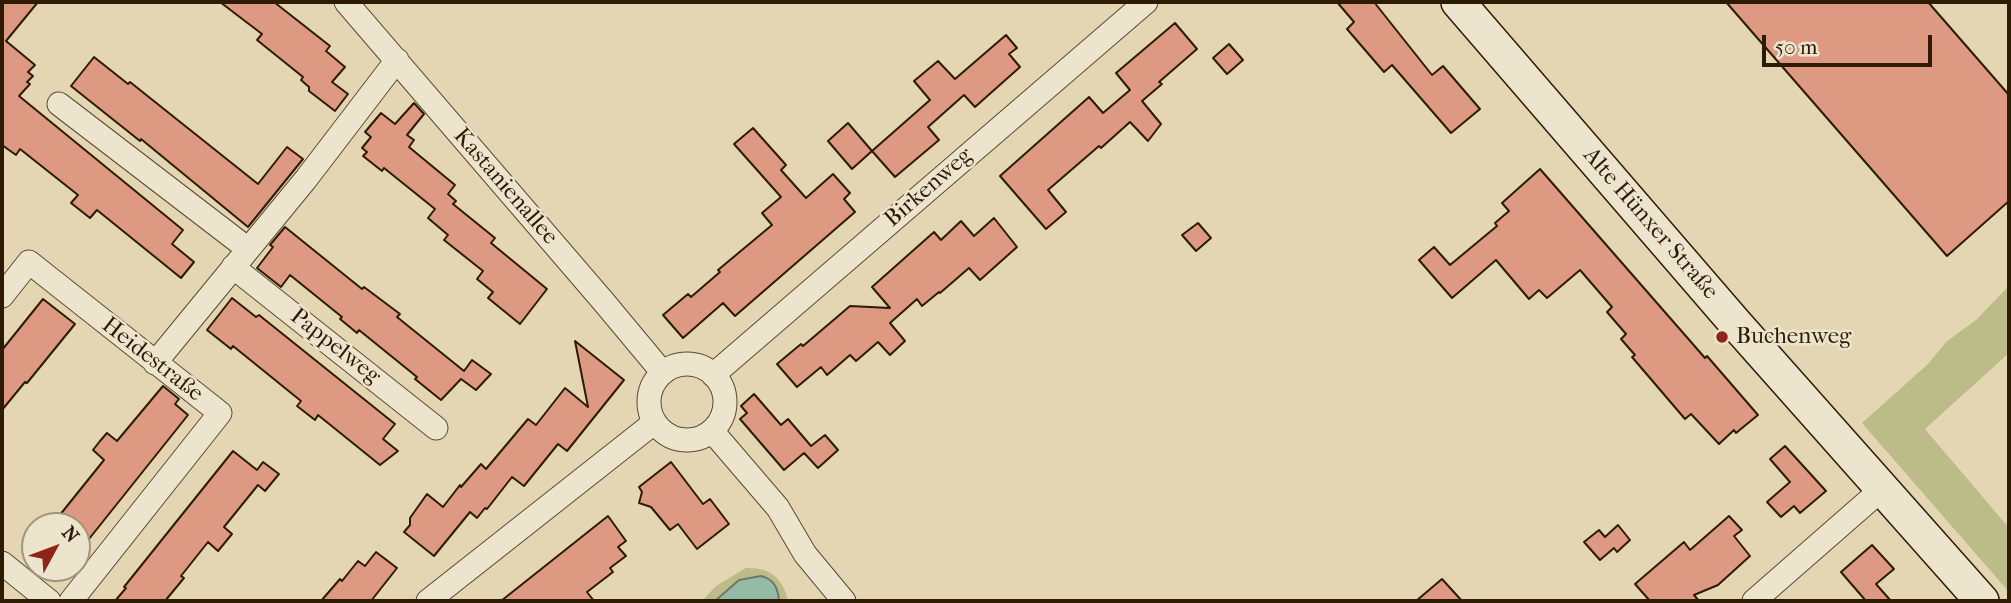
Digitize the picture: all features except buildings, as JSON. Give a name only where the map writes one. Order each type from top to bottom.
[{"type":"street","name":"Kastanienallee","points":[[346,2],[663,373]]},
{"type":"street","name":"Birkenweg","points":[[713,375],[1146,2]]},
{"type":"street","name":"Alte Hünxer Straße","points":[[1458,2],[1982,601]]},
{"type":"street","points":[[155,363],[306,179],[397,60]]},
{"type":"street","name":"Pappelweg","points":[[59,104],[436,428]]},
{"type":"street","name":"Heidestraße","points":[[2,296],[29,262],[220,413],[71,601]]},
{"type":"street","points":[[694,365],[713,375],[724,396],[724,409],[712,431],[692,440],[671,436],[662,430],[650,412],[649,401],[656,381],[663,373],[672,367],[694,365]]},
{"type":"street","points":[[428,601],[655,422]]},
{"type":"street","points":[[712,431],[778,508],[805,554],[844,601]]},
{"type":"street","points":[[1754,601],[1882,489]]},
{"type":"street","points":[[6,575],[49,601]]},
{"type":"green space","points":[[2008,287],[2009,353],[1925,429],[2009,528],[2009,592],[1862,423],[1928,364],[1946,342],[1976,320]]},
{"type":"green space","points":[[746,568],[769,572],[783,586],[788,601],[702,601],[716,586]]},
{"type":"shaded area","points":[[761,576],[775,585],[779,601],[715,601],[739,580]]},
{"type":"place","name":"Buchenweg","points":[[1722,337]]}]
